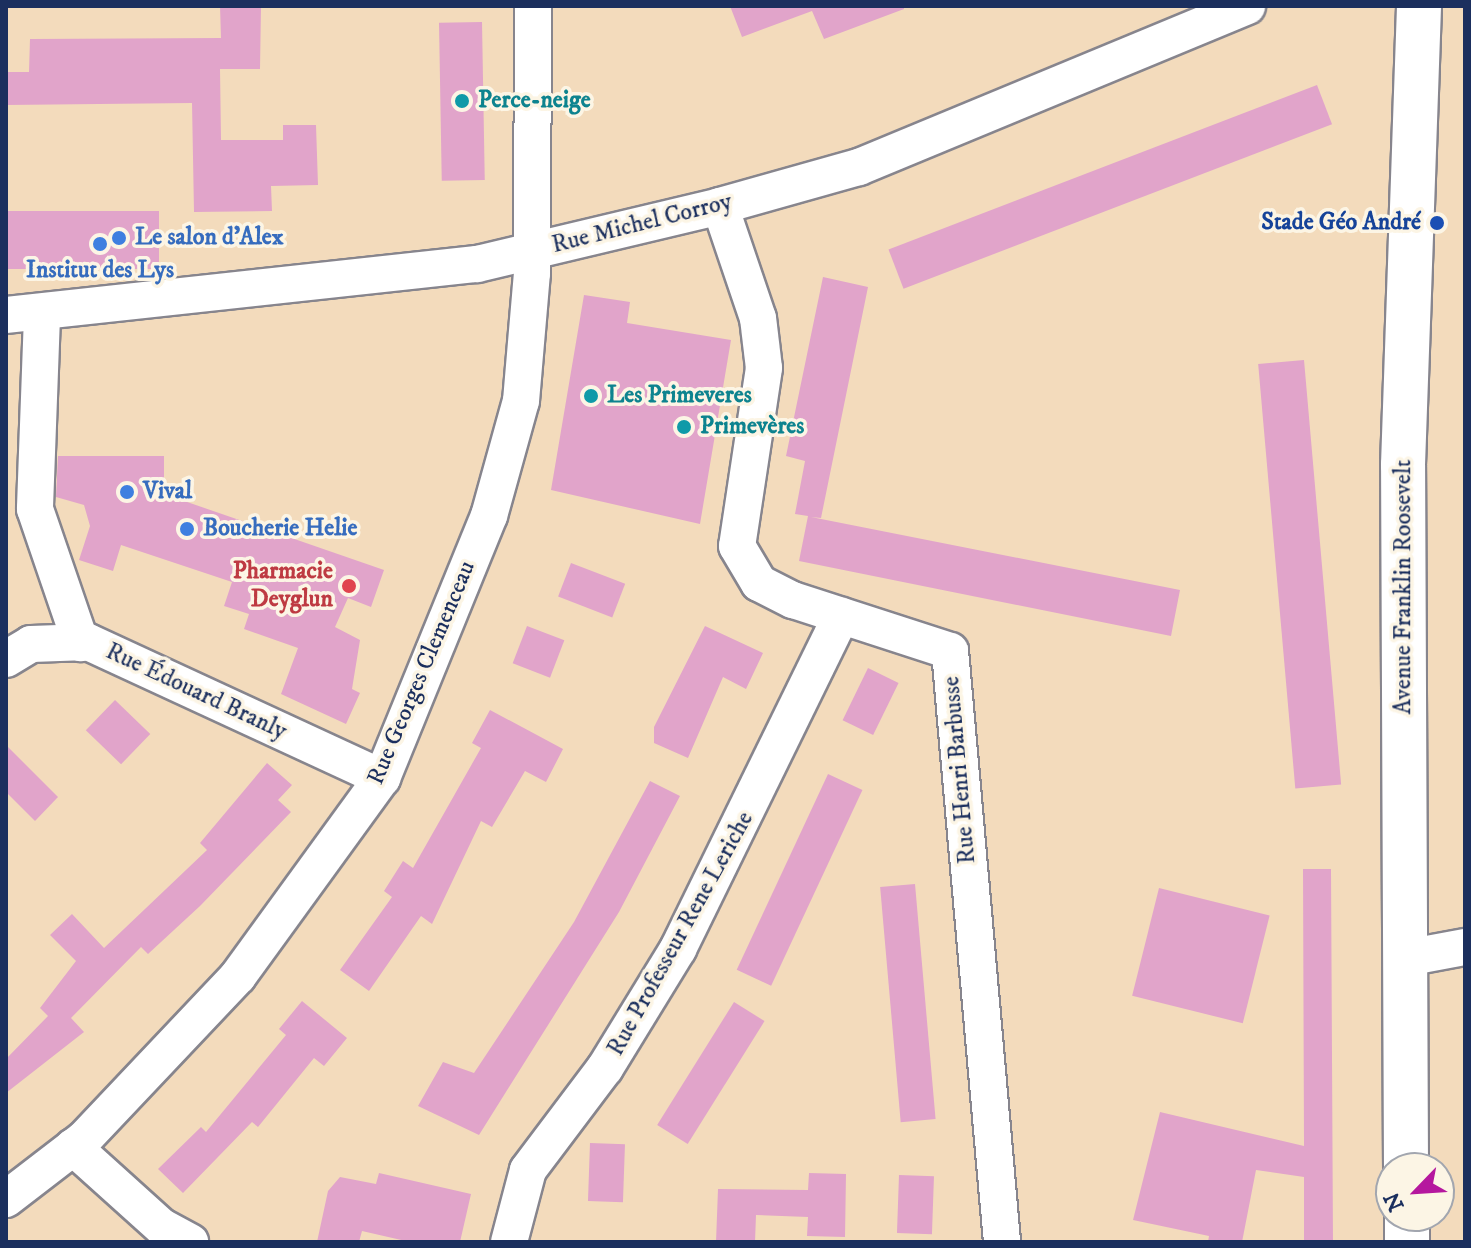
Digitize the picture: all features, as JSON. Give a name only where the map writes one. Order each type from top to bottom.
[{"type":"street","name":"Rue Georges Clemenceau","points":[[6,1199],[73,1147],[238,976],[382,778],[489,516],[521,401],[530,252],[533,6]]},
{"type":"street","name":"Rue Michel Corroy","points":[[6,315],[42,316],[530,252],[720,206],[859,167],[1247,6]]},
{"type":"street","name":"Avenue Franklin Roosevelt","points":[[1406,1152],[1403,465],[1410,12]]},
{"type":"street","name":"Rue Henri Barbusse","points":[[720,206],[758,318],[764,368],[737,546],[759,583],[841,616],[950,651],[1002,1242]]},
{"type":"street","points":[[42,316],[35,509],[81,643]]},
{"type":"street","name":"Rue Professeur Rene Leriche","points":[[509,1242],[528,1170],[605,1068],[678,949],[841,616]]},
{"type":"street","name":"Rue Édouard Branly","points":[[6,659],[31,644],[81,643],[382,778]]},
{"type":"street","points":[[1406,958],[1465,947]]},
{"type":"street","points":[[73,1147],[162,1227],[190,1242]]},
{"type":"building","points":[[220,6],[261,6],[260,69],[220,69],[221,140],[283,140],[283,125],[316,125],[318,185],[271,186],[272,211],[194,212],[192,103],[6,105],[6,72],[29,72],[30,39],[221,38]]},
{"type":"building","points":[[730,6],[904,6],[904,9],[824,39],[812,11],[742,37]]},
{"type":"building","name":"Perce-neige","points":[[482,22],[485,180],[442,181],[439,23]]},
{"type":"building","points":[[1317,85],[1332,124],[904,289],[888,249]]},
{"type":"building","points":[[6,211],[159,211],[159,269],[6,269]]},
{"type":"building","points":[[823,277],[868,287],[821,518],[811,517],[1180,590],[1171,636],[799,561],[808,516],[795,514],[805,461],[786,456]]},
{"type":"building","points":[[584,295],[630,302],[627,323],[731,340],[700,524],[551,490]]},
{"type":"building","points":[[1304,360],[1341,784],[1295,788],[1258,364]]},
{"type":"building","points":[[58,456],[164,456],[164,494],[384,570],[371,607],[348,598],[335,627],[360,640],[352,689],[360,693],[346,724],[281,694],[298,648],[244,629],[249,614],[224,606],[232,582],[121,545],[113,571],[79,560],[90,526],[84,505],[56,497]]},
{"type":"building","points":[[571,563],[625,584],[612,617],[558,597]]},
{"type":"building","points":[[527,626],[564,640],[550,678],[513,663]]},
{"type":"building","points":[[705,626],[763,653],[746,689],[723,677],[688,758],[654,743],[654,727]]},
{"type":"building","points":[[868,668],[899,683],[873,735],[843,720]]},
{"type":"building","points":[[115,700],[150,734],[121,764],[86,730]]},
{"type":"building","points":[[490,710],[563,749],[546,782],[525,771],[492,827],[481,821],[432,924],[421,916],[369,991],[340,970],[392,897],[384,891],[403,861],[413,868],[481,748],[472,743]]},
{"type":"building","points":[[6,745],[58,797],[35,821],[6,792]]},
{"type":"building","points":[[267,763],[292,785],[278,800],[291,812],[200,906],[148,954],[141,947],[71,1018],[84,1032],[6,1093],[6,1059],[48,1016],[40,1008],[76,961],[50,935],[72,914],[104,948],[207,850],[200,843]]},
{"type":"building","points":[[828,774],[862,790],[771,986],[737,970]]},
{"type":"building","points":[[650,781],[680,796],[619,912],[479,1135],[418,1106],[443,1062],[474,1073],[574,922]]},
{"type":"building","points":[[1303,869],[1331,869],[1333,1242],[1304,1242],[1304,1177],[1256,1170],[1242,1242],[1208,1242],[1209,1236],[1133,1220],[1160,1112],[1304,1146]]},
{"type":"building","points":[[915,884],[936,1119],[901,1122],[880,887]]},
{"type":"building","points":[[1159,888],[1270,916],[1243,1023],[1132,996]]},
{"type":"building","points":[[302,1001],[347,1038],[324,1066],[314,1058],[258,1127],[252,1122],[183,1193],[158,1169],[201,1127],[206,1132],[286,1035],[279,1029]]},
{"type":"building","points":[[734,1002],[765,1021],[688,1144],[657,1125]]},
{"type":"building","points":[[590,1143],[625,1144],[623,1202],[588,1201]]},
{"type":"building","points":[[379,1173],[471,1194],[460,1242],[410,1242],[362,1231],[359,1242],[317,1242],[328,1191],[340,1177],[376,1184]]},
{"type":"building","points":[[809,1173],[846,1174],[845,1237],[807,1236],[808,1217],[756,1215],[755,1242],[716,1242],[718,1189],[808,1190]]},
{"type":"building","points":[[899,1175],[934,1176],[932,1234],[897,1233]]},
{"type":"place","name":"Perce-neige","points":[[462,101]]},
{"type":"place","name":"Stade Géo André","points":[[1437,223]]},
{"type":"place","name":"Le salon d'Alex","points":[[119,238]]},
{"type":"place","name":"Institut des Lys","points":[[100,244]]},
{"type":"place","name":"Les Primeveres","points":[[591,396]]},
{"type":"place","name":"Primevères","points":[[684,427]]},
{"type":"place","name":"Vival","points":[[127,492]]},
{"type":"place","name":"Boucherie Helie","points":[[187,529]]},
{"type":"place","name":"Pharmacie Deyglun","points":[[349,586]]}]
